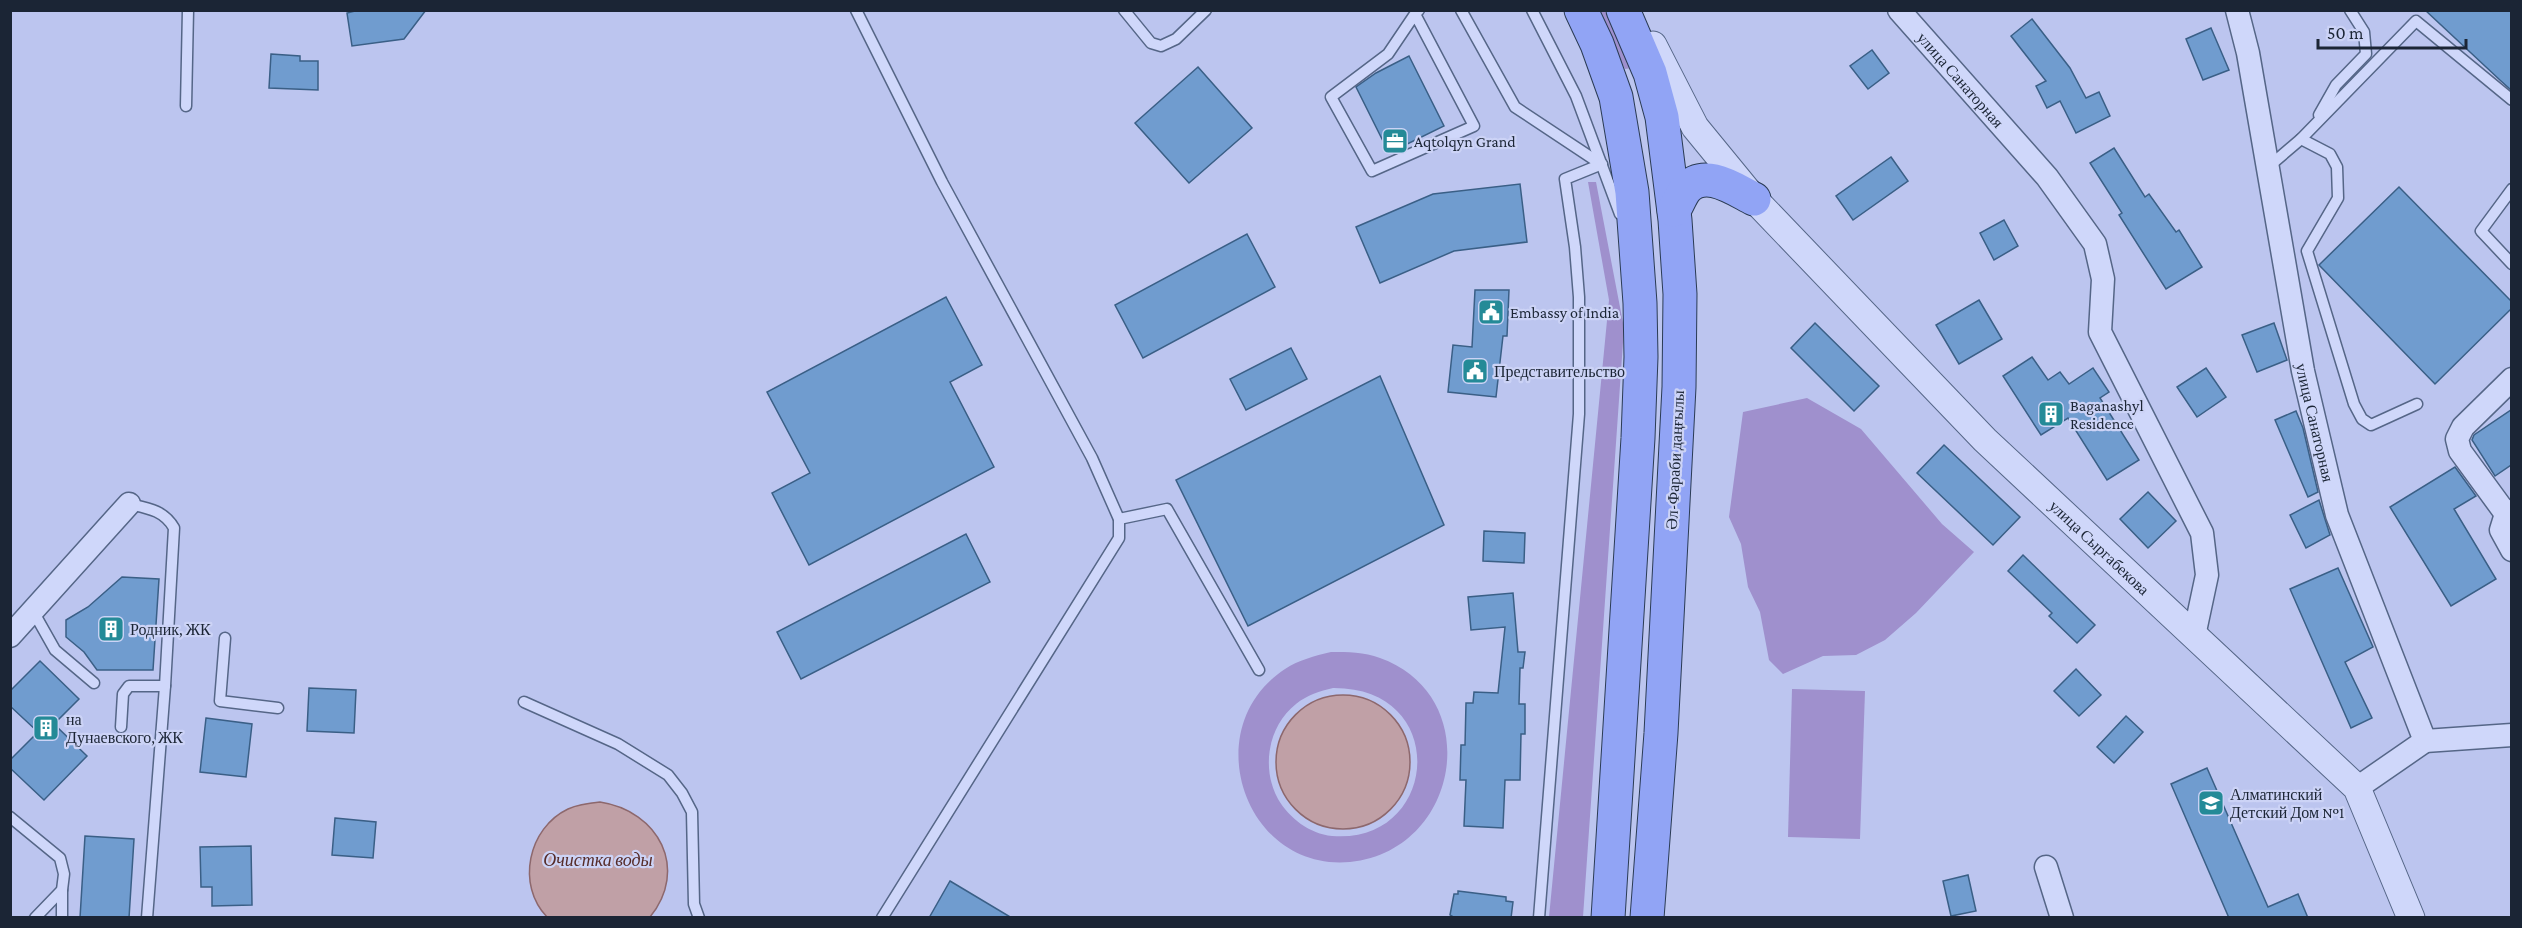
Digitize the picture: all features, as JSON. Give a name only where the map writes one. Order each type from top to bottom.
[{"type":"main road","points":[[1581,10],[1598,44],[1616,97],[1629,169],[1638,264],[1641,357],[1608,918]]},
{"type":"main road","name":"Әл-Фараби даңғылы","points":[[1623,10],[1650,73],[1662,117],[1674,210],[1680,294],[1679,387],[1661,733],[1647,918]]},
{"type":"main road","points":[[1674,210],[1686,189],[1697,181],[1708,179],[1754,199]]},
{"type":"street","name":"улица Сыргабекова","points":[[1638,10],[1671,84],[1695,127],[1754,199],[1985,440],[2357,788],[2411,918]]},
{"type":"street","name":"улица Санаторная","points":[[1899,10],[2048,177],[2095,244],[2103,279],[2100,332],[2202,533],[2207,575],[2194,636]]},
{"type":"street","name":"улица Санаторная","points":[[2237,10],[2248,53],[2303,371],[2337,515],[2425,741]]},
{"type":"street","points":[[2511,379],[2463,427],[2457,440],[2460,451],[2509,512],[2501,530],[2511,550]]},
{"type":"street","points":[[10,636],[129,504]]},
{"type":"street","points":[[2357,788],[2425,741],[2511,735]]},
{"type":"street","points":[[2046,867],[2062,918]]},
{"type":"lane","points":[[186,106],[188,10]]},
{"type":"lane","points":[[856,10],[942,182],[1092,458],[1119,519],[1119,538],[882,918]]},
{"type":"lane","points":[[1124,10],[1151,43],[1161,46],[1176,39],[1206,10]]},
{"type":"lane","points":[[1461,10],[1515,107],[1602,164]]},
{"type":"lane","points":[[1532,10],[1576,96],[1638,264]]},
{"type":"lane","points":[[2311,128],[2336,85],[2366,54],[2364,32],[2350,10]]},
{"type":"lane","points":[[1417,12],[1474,126],[1372,171],[1331,97],[1388,54],[1417,12]]},
{"type":"lane","points":[[2267,168],[2301,139],[2416,21],[2511,100]]},
{"type":"lane","points":[[2301,139],[2330,154],[2337,167],[2338,198],[2307,251],[2354,404],[2362,419],[2371,425],[2417,404]]},
{"type":"lane","points":[[1539,918],[1579,414],[1579,297],[1575,247],[1565,179],[1602,164]]},
{"type":"lane","points":[[2511,189],[2481,231],[2511,264]]},
{"type":"lane","points":[[129,504],[156,510],[169,519],[174,528],[165,686],[147,918]]},
{"type":"lane","points":[[1119,519],[1167,509],[1259,670]]},
{"type":"lane","points":[[33,611],[55,650],[94,683]]},
{"type":"lane","points":[[225,638],[220,701],[278,708]]},
{"type":"lane","points":[[121,727],[123,694],[129,686],[165,686]]},
{"type":"lane","points":[[524,702],[618,744],[668,775],[682,793],[692,812],[694,904],[699,918]]},
{"type":"lane","points":[[10,817],[60,858],[64,874],[62,918]]},
{"type":"lane","points":[[35,918],[62,890]]},
{"type":"shaded area","points":[[1596,11],[1605,11],[1633,68],[1625,69]]},
{"type":"shaded area","points":[[1588,182],[1596,182],[1624,328],[1583,917],[1549,917],[1609,300]]},
{"type":"shaded area","points":[[1807,398],[1861,429],[1942,524],[1974,552],[1916,613],[1885,640],[1856,655],[1823,656],[1783,674],[1769,660],[1760,612],[1748,587],[1741,544],[1729,517],[1743,412]]},
{"type":"shaded area","points":[[1331,652],[1362,653],[1374,656],[1414,677],[1436,704],[1446,736],[1446,770],[1436,803],[1416,831],[1387,852],[1350,862],[1313,859],[1283,844],[1259,821],[1244,791],[1239,758],[1243,725],[1258,694],[1285,669],[1301,661]],"holes":[[[1333,688],[1372,694],[1398,712],[1413,737],[1417,765],[1411,793],[1394,817],[1368,832],[1324,835],[1294,819],[1278,799],[1273,787],[1269,761],[1274,736],[1286,713],[1300,701],[1314,694]]]},
{"type":"shaded area","points":[[1792,689],[1865,691],[1860,839],[1788,837]]},
{"type":"water","points":[[1343,695],[1369,700],[1391,714],[1405,736],[1410,762],[1405,788],[1391,810],[1369,824],[1343,829],[1317,824],[1295,810],[1281,788],[1276,762],[1281,736],[1295,714],[1317,700]]},
{"type":"water","name":"Очистка воды","points":[[600,802],[621,808],[638,817],[652,830],[662,845],[667,862],[667,880],[661,899],[650,917],[547,917],[537,904],[529,874],[536,843],[543,829],[568,809]]},
{"type":"building","points":[[359,10],[426,10],[404,39],[352,46],[347,13]]},
{"type":"building","points":[[2425,10],[2511,10],[2511,90],[2501,81]]},
{"type":"building","points":[[2032,19],[2070,68],[2086,98],[2099,92],[2110,116],[2076,133],[2060,101],[2047,108],[2036,86],[2046,81],[2011,36]]},
{"type":"building","points":[[2211,28],[2229,70],[2203,80],[2186,39]]},
{"type":"building","points":[[1872,50],[1889,73],[1868,89],[1850,66]]},
{"type":"building","points":[[271,54],[300,56],[300,61],[318,61],[318,90],[269,88]]},
{"type":"building","points":[[1409,56],[1444,126],[1389,153],[1356,87],[1376,73]]},
{"type":"building","points":[[1198,67],[1252,128],[1189,183],[1135,123]]},
{"type":"building","points":[[2114,148],[2145,197],[2149,194],[2176,232],[2179,230],[2202,267],[2166,289],[2119,215],[2122,213],[2090,163]]},
{"type":"building","points":[[1891,157],[1908,181],[1853,220],[1836,196]]},
{"type":"building","points":[[1520,184],[1527,242],[1454,251],[1380,283],[1356,227],[1433,194]]},
{"type":"building","points":[[2399,187],[2511,301],[2511,309],[2435,384],[2319,265]]},
{"type":"building","points":[[2004,220],[2018,246],[1994,260],[1980,233]]},
{"type":"building","points":[[1247,234],[1275,287],[1143,358],[1115,305]]},
{"type":"building","points":[[1475,290],[1509,290],[1507,336],[1503,336],[1496,397],[1448,392],[1453,345],[1472,347]]},
{"type":"building","points":[[946,297],[982,365],[950,382],[994,467],[809,565],[772,493],[810,473],[767,392]]},
{"type":"building","points":[[1979,300],[2002,339],[1959,364],[1936,325]]},
{"type":"building","points":[[1815,323],[1879,386],[1854,411],[1791,348]]},
{"type":"building","points":[[2274,323],[2287,360],[2257,372],[2242,335]]},
{"type":"building","points":[[1291,348],[1307,379],[1246,410],[1230,379]]},
{"type":"building","points":[[2032,357],[2048,380],[2060,372],[2069,384],[2093,368],[2109,392],[2100,398],[2139,460],[2107,480],[2068,418],[2041,435],[2003,376]]},
{"type":"building","points":[[2206,368],[2226,397],[2197,417],[2177,387]]},
{"type":"building","points":[[1380,376],[1444,525],[1248,626],[1176,480]]},
{"type":"building","points":[[2511,410],[2511,465],[2495,476],[2472,440],[2474,435]]},
{"type":"building","points":[[2296,411],[2303,428],[2318,492],[2308,497],[2275,420]]},
{"type":"building","points":[[1944,445],[2020,517],[1993,545],[1917,473]]},
{"type":"building","points":[[2455,467],[2476,496],[2454,509],[2496,579],[2451,606],[2390,507]]},
{"type":"building","points":[[2148,492],[2176,521],[2148,548],[2120,519]]},
{"type":"building","points":[[2319,500],[2330,535],[2306,548],[2290,515]]},
{"type":"building","points":[[1484,531],[1525,533],[1524,563],[1483,561]]},
{"type":"building","points":[[966,534],[990,582],[801,679],[777,632]]},
{"type":"building","points":[[2023,555],[2095,625],[2077,643],[2049,616],[2052,613],[2008,571]]},
{"type":"building","points":[[2338,568],[2373,647],[2345,662],[2372,718],[2351,728],[2290,589]]},
{"type":"building","name":"Родник, ЖК","points":[[122,577],[159,579],[153,670],[97,670],[84,652],[66,637],[66,620],[88,607]]},
{"type":"building","points":[[1513,593],[1518,652],[1525,652],[1523,668],[1520,668],[1519,704],[1525,704],[1525,734],[1521,734],[1520,780],[1505,780],[1503,828],[1464,826],[1466,780],[1460,780],[1461,745],[1465,745],[1466,703],[1473,703],[1474,692],[1498,693],[1505,627],[1471,630],[1468,597]]},
{"type":"building","name":"на Дунаевского, ЖК","points":[[40,661],[79,699],[54,724],[87,756],[44,800],[10,768],[10,760],[38,732],[10,706],[10,691]]},
{"type":"building","points":[[2076,669],[2101,695],[2079,716],[2054,691]]},
{"type":"building","points":[[309,688],[356,690],[354,733],[307,731]]},
{"type":"building","points":[[2126,716],[2143,732],[2114,763],[2097,747]]},
{"type":"building","points":[[206,718],[252,724],[246,777],[200,772]]},
{"type":"building","points":[[2207,768],[2268,907],[2298,894],[2308,918],[2229,918],[2171,784]]},
{"type":"building","points":[[335,818],[376,822],[373,858],[332,855]]},
{"type":"building","points":[[85,836],[134,839],[129,918],[80,918]]},
{"type":"building","points":[[251,846],[252,905],[212,906],[212,887],[201,887],[200,847]]},
{"type":"building","points":[[1968,875],[1976,911],[1951,916],[1943,881]]},
{"type":"building","points":[[950,881],[1012,918],[929,918]]},
{"type":"building","points":[[1458,891],[1506,897],[1506,901],[1513,902],[1511,918],[1455,918],[1450,915],[1454,894],[1458,894]]},
{"type":"place","name":"Aqtolqyn Grand","points":[[1395,141]]},
{"type":"place","name":"Embassy of India","points":[[1491,312]]},
{"type":"place","name":"Представительство","points":[[1475,371]]},
{"type":"place","name":"Baganashyl Residence","points":[[2051,414]]},
{"type":"place","name":"Родник, ЖК","points":[[111,629]]},
{"type":"place","name":"на Дунаевского, ЖК","points":[[46,728]]},
{"type":"place","name":"Алматинский Детский Дом №1","points":[[2211,803]]}]
